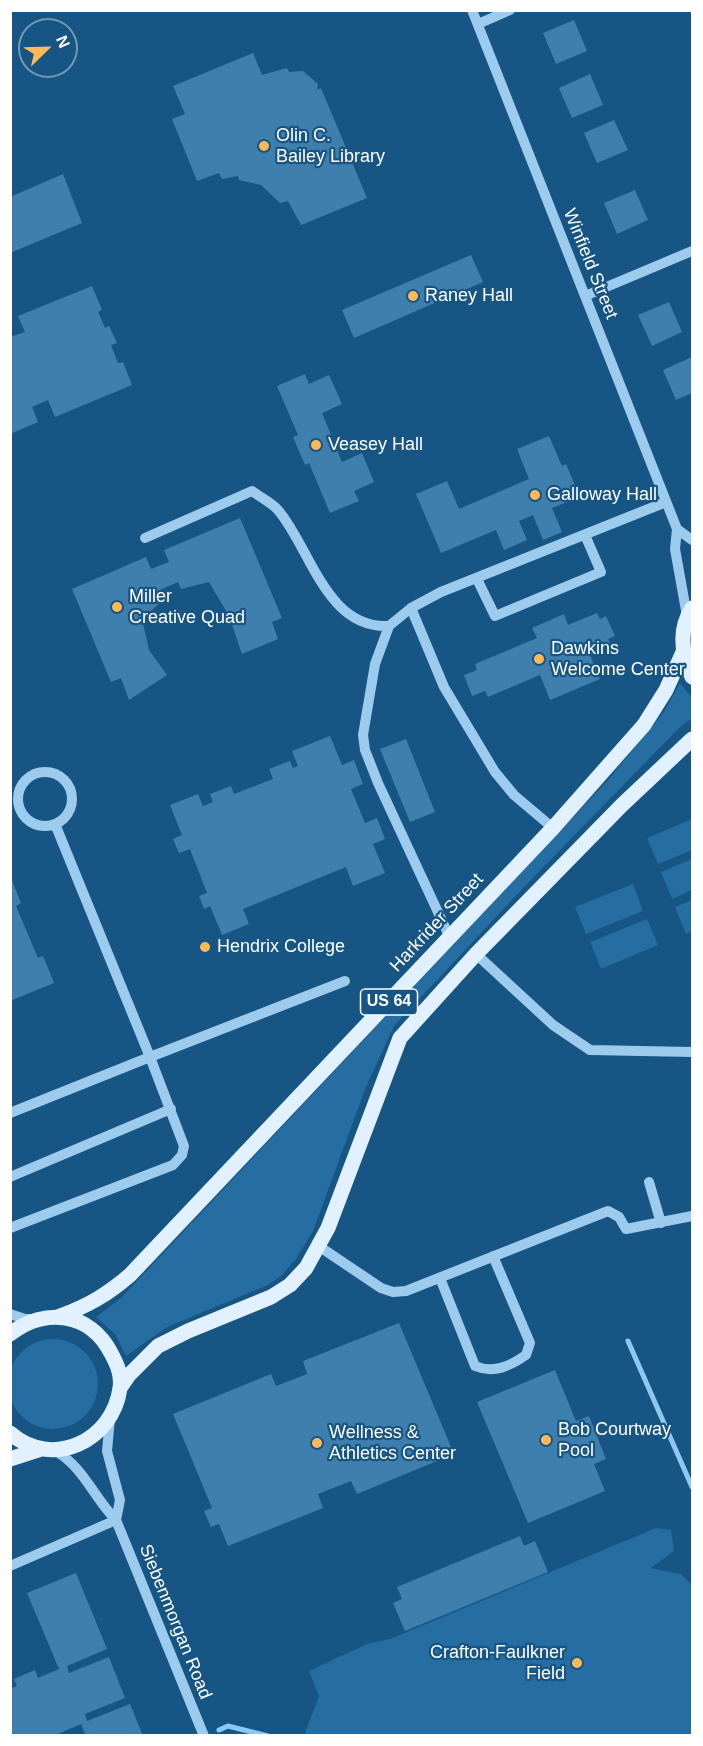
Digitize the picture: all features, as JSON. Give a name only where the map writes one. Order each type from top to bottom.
[{"type":"main road","points":[[690,612],[683,652],[693,677]]},
{"type":"main road","name":"Harkrider Street","points":[[10,1334],[40,1319],[60,1316],[87,1306],[108,1294],[130,1275],[553,828],[644,725],[666,690],[683,652]]},
{"type":"main road","name":"US 64","points":[[120,1388],[129,1375],[158,1346],[271,1297],[290,1285],[306,1268],[320,1247],[400,1038],[476,954],[622,805],[693,739]]},
{"type":"main road","points":[[10,1433],[42,1449],[57,1452],[84,1443],[99,1431],[110,1416],[120,1388],[120,1374],[115,1359],[102,1339],[89,1326],[60,1316]]},
{"type":"main road","points":[[10,1460],[42,1449]]},
{"type":"street","name":"Winfield Street","points":[[472,10],[677,529],[675,549],[690,612]]},
{"type":"street","points":[[478,24],[510,10]]},
{"type":"street","points":[[585,296],[693,251]]},
{"type":"street","points":[[145,538],[252,491],[278,510],[338,607],[356,618],[380,626],[389,626]]},
{"type":"street","points":[[450,938],[365,750],[363,735],[375,664],[389,626],[411,608],[441,592],[666,502]]},
{"type":"street","points":[[677,529],[693,540]]},
{"type":"street","points":[[477,579],[495,616],[601,572],[585,535]]},
{"type":"street","points":[[411,608],[444,687],[495,772],[514,795],[553,828]]},
{"type":"street","points":[[40,773],[57,776],[69,788],[71,805],[62,820],[55,824],[37,825],[20,813],[18,798],[20,789],[32,776],[40,773]]},
{"type":"street","points":[[10,1228],[173,1165],[182,1155],[184,1146],[55,824]]},
{"type":"street","points":[[476,954],[553,1025],[590,1050],[693,1052]]},
{"type":"street","points":[[10,1113],[345,981]]},
{"type":"street","points":[[10,1177],[171,1109]]},
{"type":"street","points":[[649,1182],[661,1223]]},
{"type":"street","points":[[320,1247],[381,1288],[393,1292],[406,1291],[608,1211],[619,1217],[626,1229],[693,1216]]},
{"type":"street","points":[[440,1278],[475,1366],[484,1370],[507,1367],[526,1355],[530,1343],[493,1256]]},
{"type":"street","points":[[10,1314],[25,1319],[40,1319]]},
{"type":"street","name":"Siebenmorgan Road","points":[[110,1416],[107,1451],[120,1500],[116,1520]]},
{"type":"street","name":"Siebenmorgan Road","points":[[57,1452],[71,1460],[80,1470],[102,1507],[116,1520],[204,1736]]},
{"type":"street","points":[[10,1566],[116,1520]]},
{"type":"shaded area","points":[[680,683],[692,698],[692,718],[678,729],[524,887],[394,1026],[366,1087],[313,1231],[296,1259],[282,1275],[268,1285],[167,1327],[126,1356],[115,1334],[96,1317],[121,1298],[609,779],[664,712]]},
{"type":"shaded area","points":[[692,819],[692,850],[658,864],[647,838]]},
{"type":"shaded area","points":[[692,859],[692,890],[672,899],[661,872]]},
{"type":"shaded area","points":[[633,884],[643,911],[586,934],[575,907]]},
{"type":"shaded area","points":[[692,900],[692,931],[686,934],[675,907]]},
{"type":"shaded area","points":[[647,919],[658,945],[601,969],[590,942]]},
{"type":"shaded area","points":[[53,1339],[70,1342],[85,1352],[95,1367],[98,1384],[95,1401],[85,1416],[70,1426],[53,1429],[36,1426],[21,1416],[11,1401],[8,1384],[11,1367],[21,1352],[36,1342]]},
{"type":"shaded area","points":[[656,1528],[671,1530],[674,1551],[651,1568],[681,1574],[692,1585],[692,1735],[304,1736],[319,1696],[309,1671],[367,1644],[390,1639]]},
{"type":"building","points":[[574,20],[587,51],[556,64],[543,33]]},
{"type":"building","name":"Olin C. Bailey Library","points":[[253,53],[262,75],[287,68],[289,72],[303,71],[318,84],[317,90],[321,88],[367,198],[301,225],[288,201],[280,203],[261,185],[239,180],[238,176],[222,179],[219,173],[197,181],[172,119],[185,114],[173,86]]},
{"type":"building","points":[[590,74],[603,105],[572,118],[559,88]]},
{"type":"building","points":[[614,120],[628,150],[597,163],[584,133]]},
{"type":"building","points":[[63,174],[82,223],[10,253],[10,197]]},
{"type":"building","points":[[635,190],[648,220],[617,234],[604,203]]},
{"type":"building","name":"Raney Hall","points":[[471,255],[483,282],[354,338],[342,310]]},
{"type":"building","points":[[92,286],[102,310],[98,312],[105,328],[109,326],[117,343],[111,345],[118,363],[123,362],[132,385],[55,417],[48,400],[32,407],[38,422],[10,434],[10,337],[25,332],[18,316]]},
{"type":"building","points":[[669,302],[682,332],[652,346],[638,315]]},
{"type":"building","points":[[692,357],[692,393],[676,400],[663,370]]},
{"type":"building","name":"Veasey Hall","points":[[305,374],[309,384],[329,375],[342,404],[322,413],[342,462],[362,453],[374,482],[354,491],[359,501],[330,513],[309,463],[305,465],[293,437],[298,435],[277,386]]},
{"type":"building","name":"Galloway Hall","points":[[549,436],[562,466],[566,464],[580,497],[552,508],[562,532],[543,540],[533,515],[519,521],[527,540],[504,550],[496,530],[441,553],[416,494],[447,481],[459,509],[529,479],[517,449]]},
{"type":"building","name":"Miller Creative Quad","points":[[240,518],[282,618],[272,622],[278,639],[242,654],[229,616],[209,582],[181,589],[178,582],[160,590],[164,599],[142,619],[149,650],[167,675],[129,700],[121,678],[111,682],[72,589],[146,557],[151,569],[169,562],[164,550]]},
{"type":"building","name":"Dawkins Welcome Center","points":[[597,613],[600,619],[606,616],[615,636],[608,639],[611,646],[590,655],[600,679],[550,700],[540,675],[488,697],[485,691],[472,696],[464,675],[477,670],[475,664],[537,638],[532,628],[564,614],[568,625]]},
{"type":"building","points":[[330,736],[342,765],[354,760],[363,784],[351,789],[365,823],[377,818],[385,839],[373,844],[385,873],[353,886],[346,867],[243,909],[249,924],[222,935],[210,906],[204,909],[199,896],[207,893],[190,849],[179,853],[173,839],[182,835],[170,805],[198,794],[203,806],[213,802],[210,794],[231,786],[234,794],[273,779],[269,769],[290,761],[293,768],[298,766],[292,751]]},
{"type":"building","points":[[406,739],[435,812],[410,822],[380,749]]},
{"type":"building","points":[[11,878],[21,903],[16,906],[38,958],[43,956],[54,983],[10,1001]]},
{"type":"building","name":"Wellness & Athletics Center","points":[[399,1323],[454,1454],[357,1494],[351,1481],[318,1494],[323,1508],[228,1546],[219,1524],[211,1527],[204,1511],[212,1508],[173,1414],[271,1374],[276,1386],[307,1374],[303,1361]]},
{"type":"building","name":"Bob Courtway Pool","points":[[555,1370],[576,1421],[589,1416],[606,1459],[594,1464],[605,1491],[528,1523],[477,1402]]},
{"type":"building","points":[[520,1536],[524,1546],[535,1541],[548,1572],[405,1631],[393,1603],[402,1599],[397,1587]]},
{"type":"building","points":[[76,1573],[107,1649],[67,1666],[69,1673],[109,1657],[125,1698],[85,1714],[87,1721],[130,1704],[143,1736],[86,1736],[81,1724],[53,1736],[10,1736],[10,1689],[17,1686],[14,1679],[35,1670],[38,1678],[59,1669],[27,1593]]},
{"type":"waterway","points":[[628,1341],[692,1487]]},
{"type":"waterway","points":[[219,1730],[228,1726],[268,1736]]},
{"type":"place","name":"Olin C. Bailey Library","points":[[264,146]]},
{"type":"place","name":"Raney Hall","points":[[413,296]]},
{"type":"place","name":"Veasey Hall","points":[[316,445]]},
{"type":"place","name":"Galloway Hall","points":[[535,495]]},
{"type":"place","name":"Miller Creative Quad","points":[[117,607]]},
{"type":"place","name":"Dawkins Welcome Center","points":[[539,659]]},
{"type":"place","name":"Hendrix College","points":[[205,947]]},
{"type":"place","name":"Bob Courtway Pool","points":[[546,1440]]},
{"type":"place","name":"Wellness & Athletics Center","points":[[317,1443]]},
{"type":"place","name":"Crafton-Faulkner Field","points":[[577,1663]]}]
